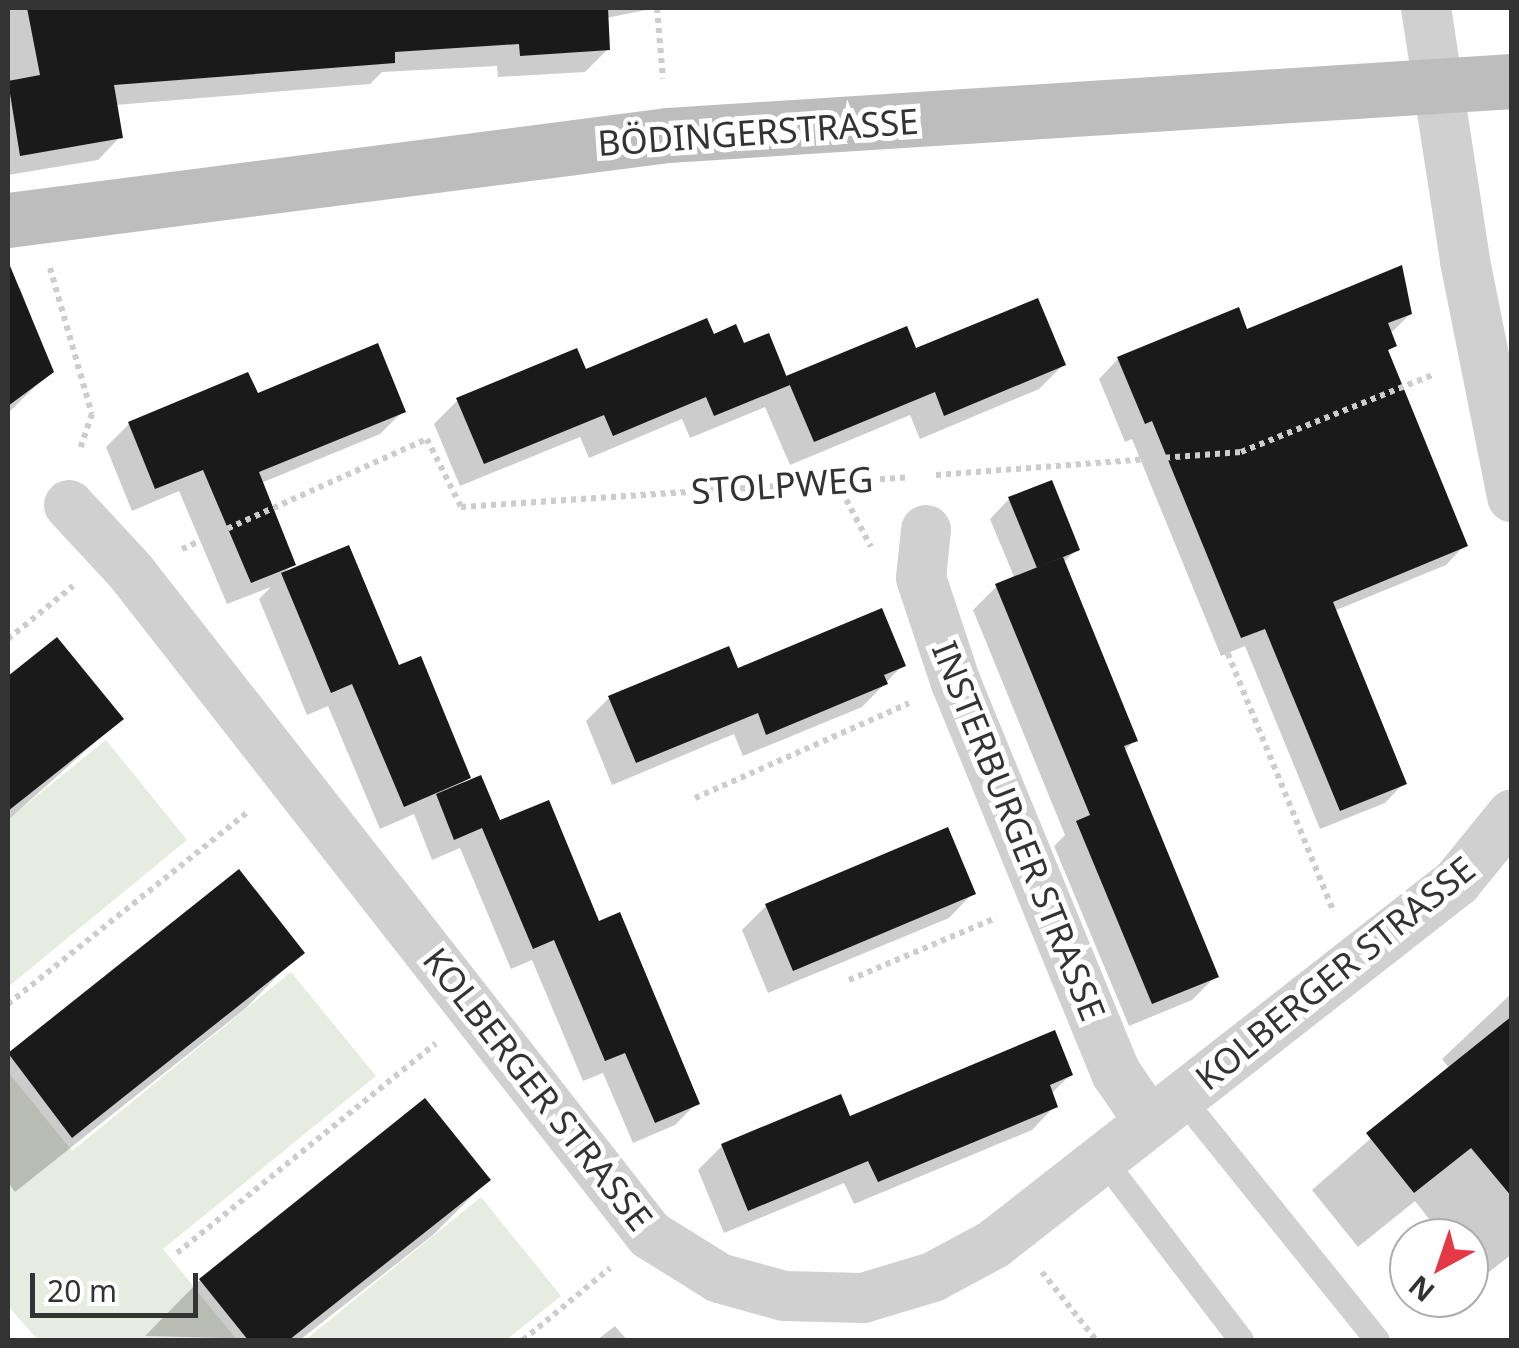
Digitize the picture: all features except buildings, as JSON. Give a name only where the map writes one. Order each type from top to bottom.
[{"type":"street","points":[[1426,8],[1436,88],[1512,498]]},
{"type":"street","name":"BÖDINGERSTRASSE","points":[[21,217],[668,135],[1512,82]]},
{"type":"street","name":"KOLBERGER STRASSE","points":[[69,505],[122,563],[650,1235],[719,1278],[784,1296],[863,1298],[932,1277],[1010,1232],[1457,882],[1512,814]]},
{"type":"street","name":"INSTERBURGER STRASSE","points":[[926,530],[921,578],[956,683],[1043,898],[1116,1073],[1165,1109]]},
{"type":"lane","points":[[1165,1109],[1377,1340]]},
{"type":"lane","points":[[1102,1158],[1242,1340]]},
{"type":"path","points":[[658,8],[668,135]]},
{"type":"path","points":[[21,217],[92,414],[86,440],[66,471],[69,505]]},
{"type":"path","name":"STOLPWEG","points":[[122,563],[427,439],[460,506],[1241,452],[1484,355]]},
{"type":"path","points":[[1148,459],[1354,963]]},
{"type":"path","points":[[8,638],[122,563]]},
{"type":"path","points":[[1195,574],[1207,567]]},
{"type":"path","points":[[694,798],[956,683]]},
{"type":"path","points":[[8,1004],[292,777]]},
{"type":"path","points":[[849,980],[1043,898]]},
{"type":"path","points":[[176,1252],[475,1011]]},
{"type":"path","points":[[1010,1232],[1096,1340]]},
{"type":"path","points":[[523,1340],[650,1235]]},
{"type":"shaded area","points":[[106,740],[187,840],[8,987],[8,819]]},
{"type":"shaded area","points":[[291,972],[376,1076],[163,1249],[237,1340],[38,1340],[8,1306],[8,1072],[72,1151]]},
{"type":"shaded area","points":[[481,1197],[561,1296],[506,1340],[305,1340]]}]
